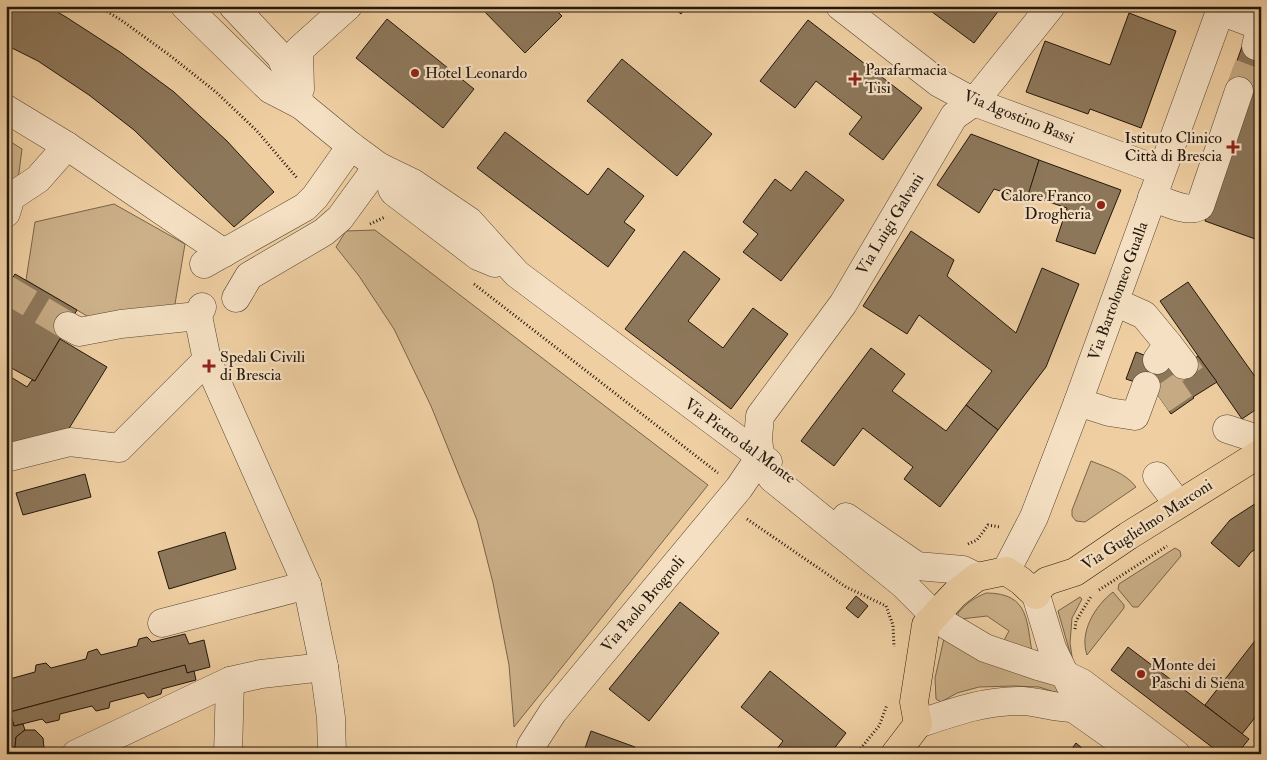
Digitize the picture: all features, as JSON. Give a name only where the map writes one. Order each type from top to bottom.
[{"type":"main road","name":"Via Guglielmo Marconi","points":[[1036,595],[1041,586],[1047,581],[1075,572],[1178,504],[1261,453]]},
{"type":"main road","points":[[895,754],[918,724],[914,702],[926,625],[934,615],[955,594],[977,577],[1006,571],[1022,581],[1036,595]]},
{"type":"street","name":"Via Pietro dal Monte","points":[[185,6],[270,89],[300,105],[378,166],[394,192],[478,256],[517,274],[760,457],[917,566],[963,570],[977,577]]},
{"type":"street","points":[[300,105],[299,50],[348,6]]},
{"type":"street","name":"Via Agostino Bassi","points":[[840,6],[940,83],[974,102],[1156,184],[1183,208],[1195,209],[1200,206],[1239,91]]},
{"type":"street","name":"Via Luigi Galvani","points":[[760,457],[758,438],[760,416],[843,304],[954,116],[974,102],[1051,6]]},
{"type":"street","points":[[1221,9],[1257,25],[1259,33],[1256,46]]},
{"type":"street","name":"Via Bartolomeo Gualla","points":[[1006,571],[1034,516],[1078,402],[1221,9]]},
{"type":"street","name":"Via Pietro dal Monte","points":[[240,14],[281,57],[300,105]]},
{"type":"street","points":[[6,109],[66,146],[201,285],[217,310],[231,304],[249,276],[324,232],[340,218],[378,166]]},
{"type":"street","points":[[9,205],[38,179],[66,146]]},
{"type":"street","points":[[68,326],[79,332],[121,324],[201,285],[310,202],[351,146]]},
{"type":"street","points":[[236,298],[238,283],[236,276],[232,270],[219,262],[201,285],[207,360],[307,585],[324,667],[331,718],[332,754]]},
{"type":"street","points":[[1115,302],[1144,315],[1163,352],[1184,366]]},
{"type":"street","points":[[6,458],[70,442],[119,448],[207,360]]},
{"type":"street","points":[[1078,402],[1109,412],[1135,416],[1154,393]]},
{"type":"street","points":[[1228,429],[1261,440]]},
{"type":"street","points":[[760,457],[772,478],[903,584],[934,615],[985,648],[1058,672],[1082,683],[1176,754]]},
{"type":"street","name":"Via Paolo Brognoli","points":[[531,754],[531,746],[553,712],[739,488],[760,457]]},
{"type":"street","points":[[1157,476],[1178,504]]},
{"type":"street","points":[[162,623],[307,585]]},
{"type":"street","points":[[1036,595],[1052,648],[1067,676],[1073,694],[1073,708]]},
{"type":"street","points":[[76,754],[230,681],[262,674],[324,667]]},
{"type":"street","points":[[228,754],[230,681]]},
{"type":"street","points":[[918,724],[990,702],[1025,702],[1060,708],[1073,708],[1138,754]]},
{"type":"path","points":[[98,6],[168,54],[216,92],[257,130],[310,202]]},
{"type":"path","points":[[340,218],[353,226],[359,226],[388,215]]},
{"type":"path","points":[[470,282],[739,488],[746,518],[846,587],[886,606],[892,625],[895,651]]},
{"type":"path","points":[[1074,636],[1076,621],[1090,597]]},
{"type":"path","points":[[856,754],[879,726],[889,700]]},
{"type":"shaded area","points":[[6,139],[22,149],[18,180],[6,183]]},
{"type":"shaded area","points":[[114,204],[185,244],[175,304],[99,323],[26,280],[35,222]]},
{"type":"shaded area","points":[[375,230],[708,485],[514,727],[509,665],[493,583],[477,520],[431,406],[394,329],[359,276],[336,247],[346,231]]},
{"type":"shaded area","points":[[1091,461],[1121,474],[1136,487],[1085,522],[1076,521],[1072,516],[1072,510]]},
{"type":"shaded area","points":[[1175,548],[1180,551],[1181,556],[1138,607],[1133,607],[1118,589],[1119,584]]},
{"type":"shaded area","points":[[1113,592],[1124,605],[1124,608],[1087,655],[1085,637],[1090,620],[1100,605]]},
{"type":"shaded area","points":[[986,593],[1001,594],[1019,604],[1027,622],[1033,657],[1003,642],[1009,631],[987,616],[961,619],[958,617],[958,613],[968,604]]},
{"type":"shaded area","points":[[1080,597],[1082,599],[1072,618],[1070,643],[1073,663],[1058,611]]},
{"type":"shaded area","points":[[945,634],[1055,678],[1067,696],[1039,687],[979,687],[957,693],[941,702],[936,699],[935,678]]},
{"type":"building","points":[[6,6],[47,6],[120,52],[174,92],[227,141],[274,192],[234,227],[134,130],[89,95],[38,61],[6,45]]},
{"type":"building","points":[[479,6],[552,6],[562,16],[525,53]]},
{"type":"building","points":[[671,6],[687,6],[681,14]]},
{"type":"building","points":[[924,6],[996,6],[1000,9],[974,43]]},
{"type":"building","points":[[1129,13],[1176,31],[1141,128],[1090,109],[1088,114],[1026,92],[1045,41],[1110,65]]},
{"type":"building","name":"Hotel Leonardo","points":[[387,19],[474,89],[443,128],[356,58]]},
{"type":"building","points":[[808,20],[922,108],[883,160],[849,134],[862,117],[816,81],[795,108],[760,81]]},
{"type":"building","points":[[1244,41],[1261,48],[1261,230],[1258,240],[1205,221],[1250,95],[1228,86]]},
{"type":"building","points":[[622,59],[712,134],[677,176],[587,101]]},
{"type":"building","points":[[505,132],[588,195],[608,168],[644,196],[624,222],[635,230],[608,267],[477,168]]},
{"type":"building","points":[[971,134],[1039,160],[1027,200],[994,189],[979,213],[937,185]]},
{"type":"building","points":[[1039,160],[1121,190],[1095,254],[1056,241],[1067,208],[1028,195]]},
{"type":"building","points":[[806,171],[844,200],[781,281],[743,252],[758,234],[743,222],[775,179],[791,191]]},
{"type":"building","points":[[911,231],[954,260],[947,276],[1016,333],[1042,268],[1079,284],[1046,367],[998,430],[966,405],[992,371],[919,315],[907,334],[863,306]]},
{"type":"building","points":[[684,251],[720,279],[688,321],[723,348],[753,308],[788,334],[731,409],[625,329]]},
{"type":"building","points":[[15,274],[77,310],[35,381],[6,365],[6,289]]},
{"type":"building","points":[[1188,282],[1261,385],[1261,406],[1242,419],[1160,301]]},
{"type":"building","points":[[60,339],[107,367],[68,430],[6,446],[6,374],[27,387],[32,380],[35,381]]},
{"type":"building","points":[[871,348],[905,374],[892,391],[946,431],[966,405],[998,430],[940,507],[904,479],[913,467],[863,428],[834,466],[801,441]]},
{"type":"building","points":[[1136,352],[1157,360],[1176,372],[1198,356],[1217,382],[1171,414],[1153,388],[1126,379]]},
{"type":"building","points":[[85,474],[91,497],[23,515],[16,493]]},
{"type":"building","points":[[1261,500],[1261,529],[1255,533],[1261,540],[1261,546],[1251,552],[1239,567],[1211,543],[1230,520]]},
{"type":"building","points":[[225,532],[236,569],[169,589],[158,552]]},
{"type":"building","points":[[856,596],[868,606],[858,618],[846,608]]},
{"type":"building","points":[[680,602],[719,633],[649,721],[609,689]]},
{"type":"building","points":[[1261,633],[1261,710],[1242,734],[1205,705]]},
{"type":"building","points":[[185,634],[189,644],[204,640],[210,667],[187,673],[185,665],[6,713],[6,680],[35,672],[36,665],[46,663],[51,668],[86,659],[88,652],[97,649],[101,655],[137,646],[139,639],[147,637],[152,642]]},
{"type":"building","points":[[1128,647],[1249,739],[1237,754],[1221,754],[1111,670]]},
{"type":"building","points":[[185,665],[187,673],[194,671],[196,680],[162,689],[161,694],[148,698],[144,693],[110,702],[109,708],[96,711],[92,706],[60,714],[59,720],[46,723],[42,719],[14,726],[10,712]]},
{"type":"building","points":[[770,671],[846,733],[830,754],[773,754],[783,741],[741,707]]},
{"type":"building","points":[[10,712],[14,726],[23,724],[25,730],[16,737],[15,747],[19,754],[6,754],[6,713]]},
{"type":"building","points":[[25,730],[35,730],[43,738],[44,748],[41,754],[19,754],[15,747],[16,737]]},
{"type":"building","points":[[591,731],[635,747],[633,754],[583,754]]},
{"type":"building","points":[[1076,743],[1089,754],[1068,754]]},
{"type":"tunnel","points":[[1239,91],[1256,46]]},
{"type":"tunnel","points":[[6,289],[68,326]]},
{"type":"tunnel","points":[[1161,400],[1193,378],[1184,365]]},
{"type":"place","name":"Hotel Leonardo","points":[[415,73]]},
{"type":"place","name":"Parafarmacia Tisi","points":[[855,79]]},
{"type":"place","name":"Istituto Clinico Città di Brescia","points":[[1233,147]]},
{"type":"place","name":"Calore Franco Drogheria","points":[[1101,205]]},
{"type":"place","name":"Spedali Civili di Brescia","points":[[209,366]]},
{"type":"place","name":"Monte dei Paschi di Siena","points":[[1141,674]]}]
